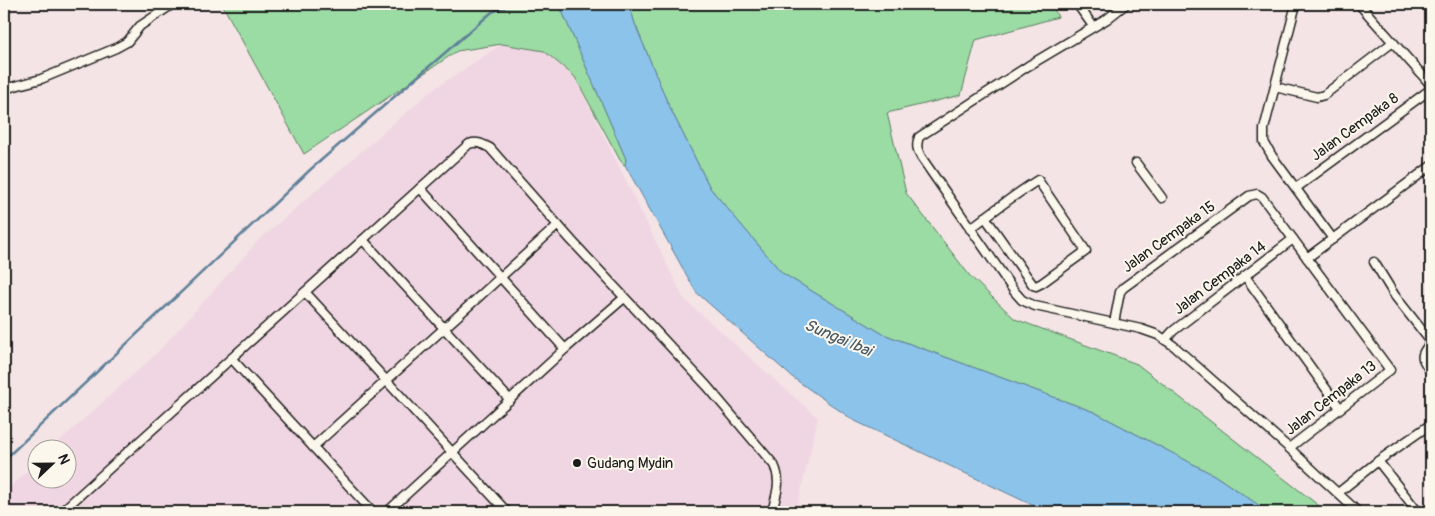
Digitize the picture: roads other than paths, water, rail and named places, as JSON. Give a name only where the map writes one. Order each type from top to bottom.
[{"type":"street","points":[[4,89],[32,82],[116,48],[127,42],[140,26],[162,7],[173,4]]},
{"type":"street","points":[[1077,4],[1093,26]]},
{"type":"street","points":[[1126,4],[1107,19],[1028,66],[919,137],[917,149],[920,157],[1022,300],[1032,305],[1142,329],[1166,340],[1289,448],[1358,512]]},
{"type":"street","points":[[1296,4],[1264,129],[1264,142],[1272,156],[1333,239]]},
{"type":"street","points":[[1359,4],[1431,85]]},
{"type":"street","points":[[1275,87],[1316,97],[1324,95],[1393,42]]},
{"type":"street","name":"Jalan Cempaka 8","points":[[1296,188],[1431,89]]},
{"type":"street","points":[[61,512],[469,144],[475,142],[490,148],[624,298],[707,386],[774,465],[779,481],[772,512]]},
{"type":"street","points":[[1136,163],[1162,198]]},
{"type":"street","points":[[1293,239],[1310,255],[1430,168]]},
{"type":"street","points":[[970,229],[985,217],[1038,180],[1086,251],[1042,283],[1036,286],[1032,285],[985,217]]},
{"type":"street","points":[[420,188],[565,349]]},
{"type":"street","name":"Jalan Cempaka 15","points":[[1114,323],[1120,292],[1123,288],[1249,196],[1257,194],[1262,197],[1293,239]]},
{"type":"street","points":[[313,447],[558,225]]},
{"type":"street","name":"Jalan Cempaka 14","points":[[1166,340],[1173,331],[1293,239]]},
{"type":"street","points":[[363,240],[510,400]]},
{"type":"street","name":"Jalan Cempaka 13","points":[[1289,448],[1390,370],[1310,255]]},
{"type":"street","points":[[1374,262],[1395,296],[1428,338],[1429,345],[1422,353],[1422,356],[1423,361],[1431,372]]},
{"type":"street","points":[[1245,276],[1340,408]]},
{"type":"street","points":[[305,292],[506,512]]},
{"type":"street","points":[[387,512],[565,349],[624,298]]},
{"type":"street","points":[[232,358],[373,512]]},
{"type":"street","points":[[1338,493],[1378,460],[1431,425]]},
{"type":"street","points":[[1378,460],[1418,512]]},
{"type":"water","name":"Sungai Ibai","points":[[559,4],[629,4],[635,24],[668,104],[710,188],[782,273],[883,334],[1094,412],[1214,475],[1269,512],[1047,512],[853,420],[792,377],[696,292],[625,165],[626,159]]},
{"type":"waterway","points":[[4,460],[311,169],[492,12],[514,4]]},
{"type":"place","name":"Gudang Mydin","points":[[577,463]]}]
